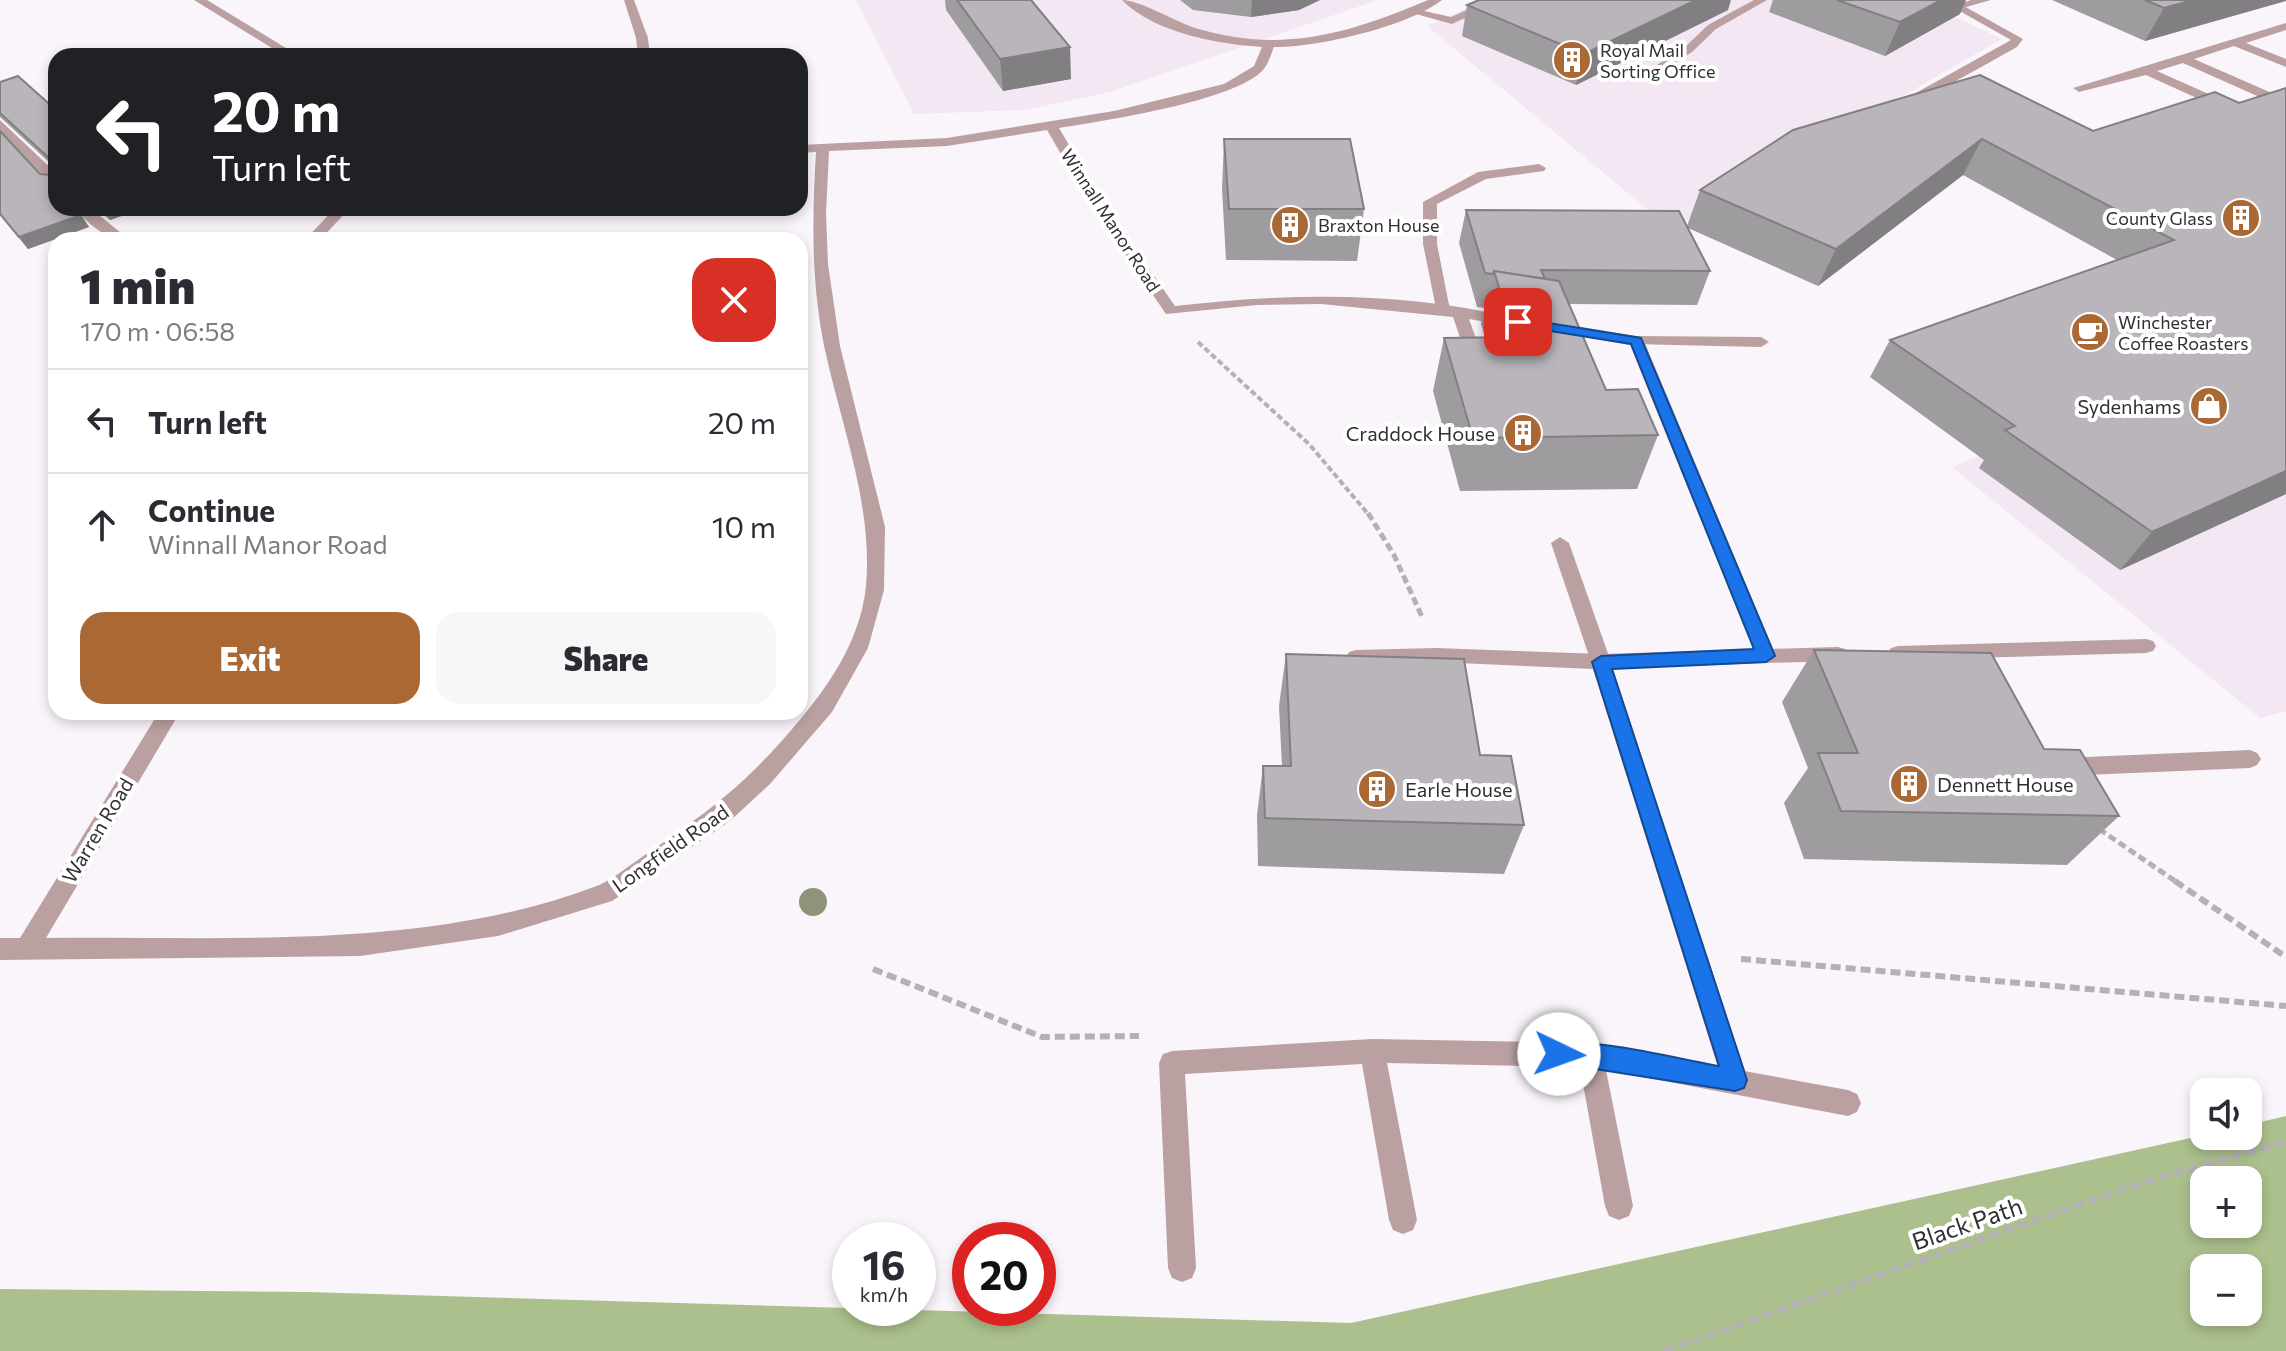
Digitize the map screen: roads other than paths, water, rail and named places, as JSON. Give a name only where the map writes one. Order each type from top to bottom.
[{"type":"street","points":[[199,0],[280,48]]},
{"type":"street","points":[[629,0],[643,48]]},
{"type":"street","points":[[1127,0],[1146,15],[1180,27],[1228,40],[1269,45],[1322,42],[1349,36],[1437,0]]},
{"type":"street","points":[[1411,11],[1429,18],[1452,21],[1498,0]]},
{"type":"street","points":[[1661,66],[1688,50],[1712,27],[1762,0]]},
{"type":"street","points":[[1891,112],[2013,45],[2017,39],[1945,0]]},
{"type":"street","points":[[1959,6],[1986,0]]},
{"type":"street","points":[[2079,88],[2147,71],[2286,26]]},
{"type":"street","points":[[2236,43],[2286,63]]},
{"type":"street","name":"Winnall Manor Road","points":[[808,149],[947,142],[1052,127],[1228,87],[1259,68],[1269,45]]},
{"type":"street","points":[[2184,59],[2277,100]]},
{"type":"street","points":[[2147,71],[2240,113]]},
{"type":"street","points":[[0,124],[48,173]]},
{"type":"street","name":"Winnall Manor Road","points":[[1052,127],[1094,199],[1171,311],[1256,301],[1321,300],[1406,305],[1518,322]]},
{"type":"street","name":"Longfield Road","points":[[0,949],[360,945],[498,926],[604,894],[722,815],[762,778],[825,706],[858,648],[875,590],[876,527],[832,346],[821,264],[823,149]]},
{"type":"street","points":[[1442,310],[1430,244],[1430,202],[1483,175],[1539,168]]},
{"type":"street","points":[[90,216],[110,232]]},
{"type":"street","points":[[320,232],[335,216]]},
{"type":"street","points":[[1459,313],[1475,358]]},
{"type":"street","points":[[1548,327],[1636,341],[1761,342]]},
{"type":"street","points":[[1636,341],[1766,656]]},
{"type":"street","points":[[1560,543],[1735,1080]]},
{"type":"street","points":[[1331,658],[1436,655],[1601,662],[2146,646]]},
{"type":"street","points":[[1961,651],[1977,677]]},
{"type":"street","name":"Warren Road","points":[[26,949],[165,720]]},
{"type":"street","points":[[2034,768],[2250,759]]},
{"type":"street","points":[[1182,1268],[1172,1063],[1372,1051],[1590,1055],[1848,1103]]},
{"type":"street","points":[[1372,1051],[1403,1220]]},
{"type":"street","points":[[1590,1055],[1619,1206]]},
{"type":"place","name":"Royal Mail Sorting Office","points":[[1572,60]]},
{"type":"place","name":"County Glass","points":[[2241,218]]},
{"type":"place","name":"Braxton House","points":[[1290,225]]},
{"type":"place","name":"Winchester Coffee Roasters","points":[[2090,332]]},
{"type":"place","name":"Sydenhams","points":[[2209,406]]},
{"type":"place","name":"Craddock House","points":[[1523,433]]},
{"type":"place","name":"Dennett House","points":[[1909,784]]},
{"type":"place","name":"Earle House","points":[[1377,789]]}]
